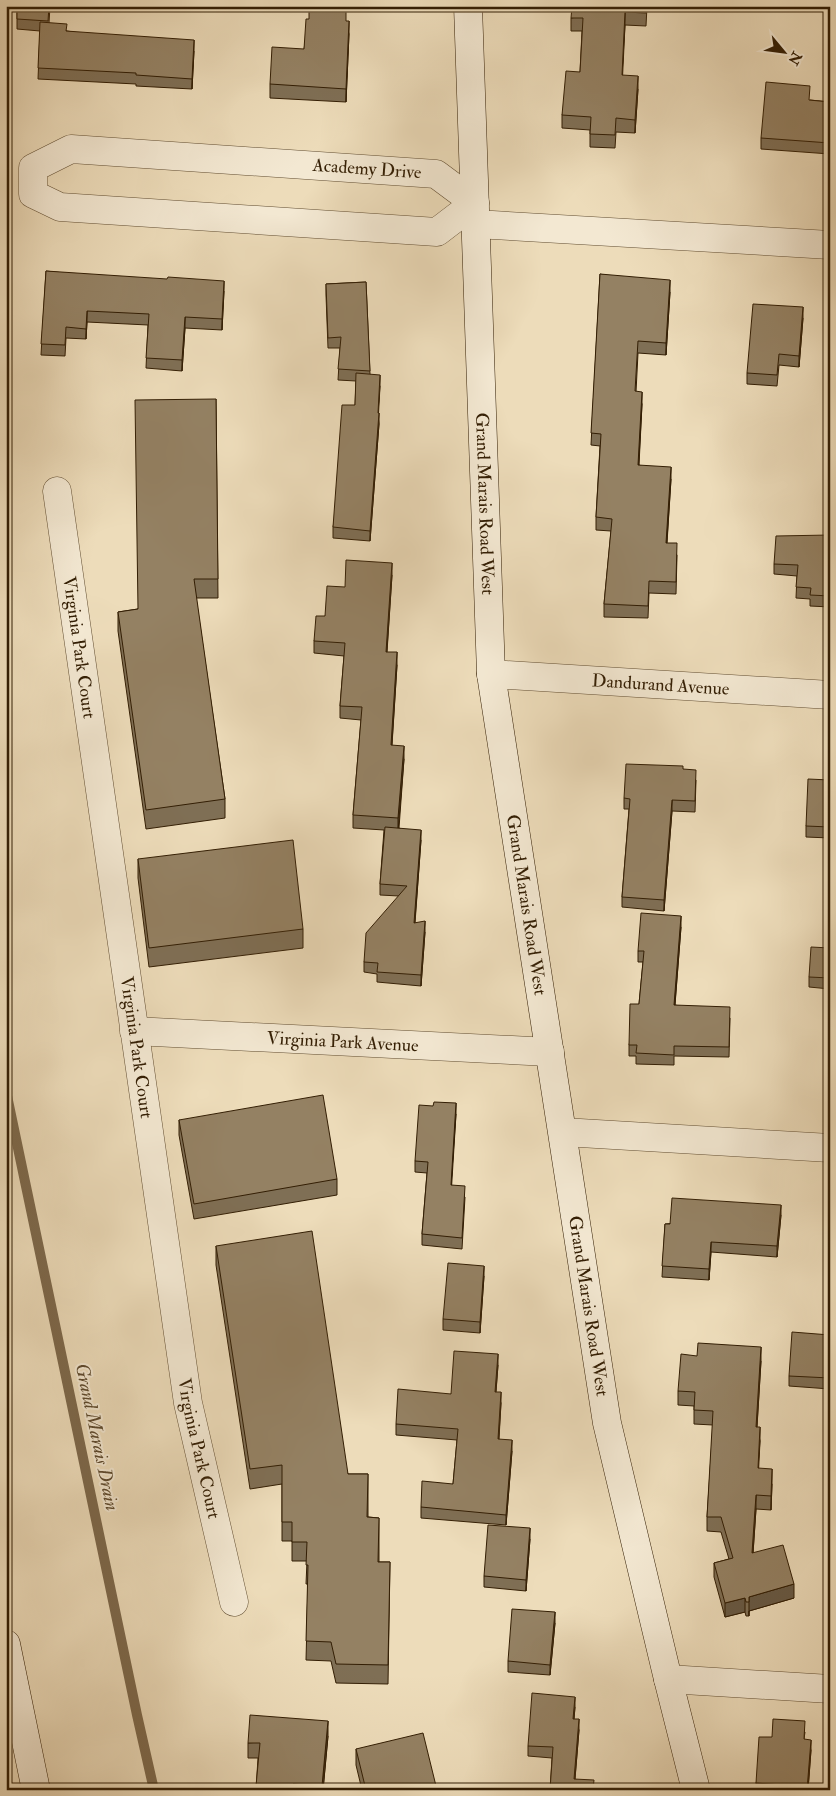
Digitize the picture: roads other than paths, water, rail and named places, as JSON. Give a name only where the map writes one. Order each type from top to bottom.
[{"type":"street","name":"Grand Marais Road West","points":[[468,6],[491,674],[607,1423],[696,1790]]},
{"type":"street","name":"Academy Drive","points":[[71,149],[436,174],[475,214],[437,232],[60,208],[34,194],[33,168],[71,149]]},
{"type":"street","points":[[475,214],[830,245]]},
{"type":"street","name":"Virginia Park Court","points":[[57,491],[188,1403],[234,1602]]},
{"type":"street","name":"Dandurand Avenue","points":[[491,674],[830,695]]},
{"type":"street","name":"Virginia Park Avenue","points":[[134,1031],[550,1052]]},
{"type":"street","points":[[562,1132],[830,1148]]},
{"type":"street","points":[[6,1644],[36,1790]]},
{"type":"street","points":[[668,1679],[830,1689]]},
{"type":"waterway","name":"Grand Marais Drain","points":[[6,1091],[154,1790]]}]
